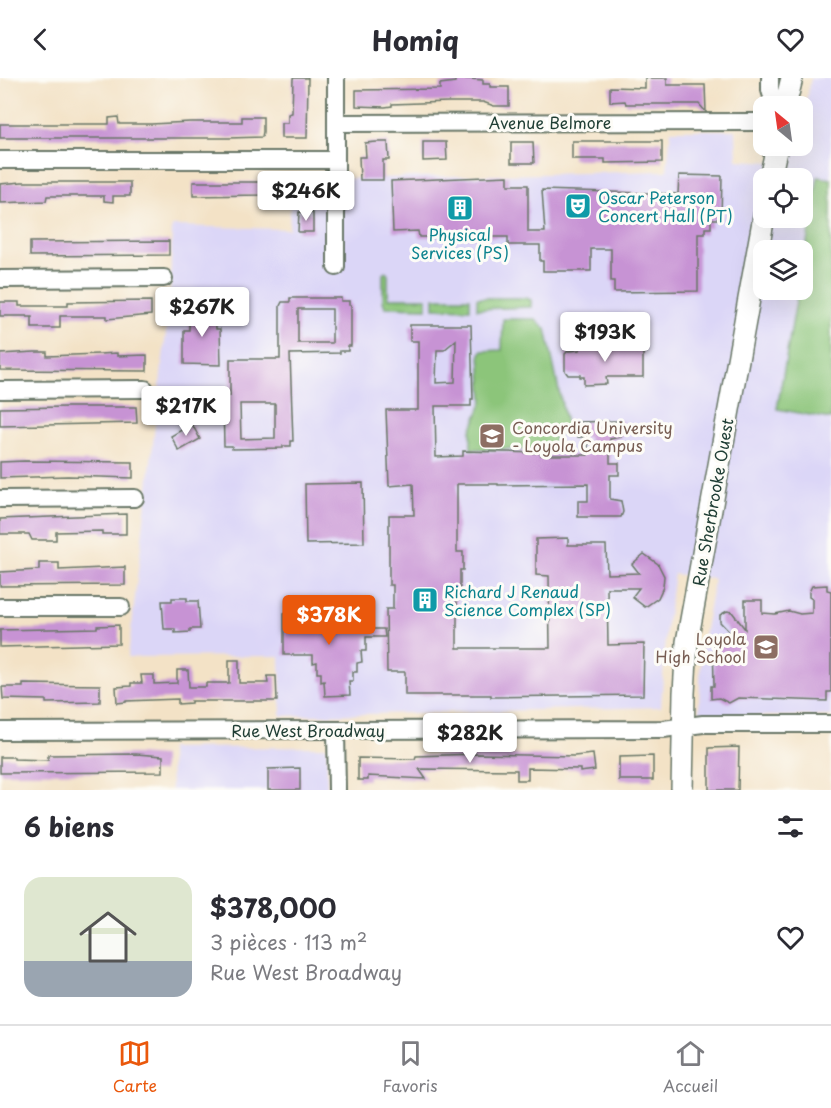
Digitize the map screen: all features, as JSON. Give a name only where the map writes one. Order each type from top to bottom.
[{"type":"main road","points":[[788,96],[792,78]]},
{"type":"main road","name":"Rue Sherbrooke Ouest","points":[[682,790],[685,665],[689,629],[762,228]]},
{"type":"street","points":[[336,78],[336,267]]},
{"type":"street","points":[[770,78],[772,96]]},
{"type":"street","name":"Avenue Belmore","points":[[336,123],[753,122]]},
{"type":"street","points":[[0,160],[336,160]]},
{"type":"street","points":[[0,279],[164,278]]},
{"type":"street","points":[[0,390],[145,389]]},
{"type":"street","points":[[0,499],[135,498]]},
{"type":"street","points":[[0,608],[121,607]]},
{"type":"street","name":"Rue West Broadway","points":[[0,731],[663,729],[703,724],[831,724]]},
{"type":"street","points":[[336,730],[337,790]]},
{"type":"shaded area","name":"Concordia University - Loyola Campus","points":[[811,78],[831,78],[831,716],[701,716],[699,709],[701,653],[714,579],[674,574],[666,630],[661,707],[281,716],[280,656],[128,657],[170,298],[172,226],[289,229],[291,180],[667,171],[671,130],[736,130],[737,160],[790,163],[792,156],[813,156],[813,96],[807,96]]},
{"type":"shaded area","points":[[327,747],[327,790],[171,790],[170,748]]},
{"type":"green space","points":[[818,177],[831,179],[831,419],[777,409],[796,300],[813,300],[813,240],[807,240],[809,228],[813,228],[813,207]]},
{"type":"green space","points":[[385,272],[388,274],[388,298],[427,298],[427,308],[385,307],[383,274]]},
{"type":"green space","points":[[434,298],[470,298],[470,309],[434,308]]},
{"type":"green space","points":[[477,298],[526,298],[531,300],[531,307],[477,309]]},
{"type":"green space","points":[[503,319],[535,319],[546,329],[567,429],[565,433],[554,434],[554,449],[471,449],[471,431],[483,401],[480,354],[482,351],[502,350]]},
{"type":"building","points":[[293,78],[308,78],[307,138],[281,138],[281,123],[288,123],[288,114],[292,113]]},
{"type":"building","points":[[455,78],[483,80],[483,84],[490,84],[490,87],[509,87],[509,106],[494,106],[483,102],[448,102],[392,104],[392,106],[385,107],[356,106],[356,90],[440,89],[440,84],[455,82]]},
{"type":"building","points":[[645,78],[667,78],[667,85],[705,85],[706,112],[699,104],[610,102],[610,87],[645,88]]},
{"type":"building","points":[[118,117],[119,124],[151,124],[242,122],[242,117],[263,117],[263,132],[262,137],[229,138],[0,138],[0,124],[109,124],[109,118]]},
{"type":"building","points":[[572,141],[662,141],[662,162],[605,163],[605,159],[572,159]]},
{"type":"building","points":[[388,142],[389,160],[383,160],[383,180],[360,180],[359,157],[366,157],[365,143]]},
{"type":"building","points":[[423,142],[446,142],[447,160],[423,161]]},
{"type":"building","points":[[511,142],[533,142],[534,163],[511,163]]},
{"type":"building","points":[[679,175],[722,176],[721,219],[711,219],[711,228],[705,228],[705,234],[698,234],[698,291],[614,292],[614,281],[611,281],[611,249],[591,249],[591,271],[543,271],[543,261],[540,261],[540,245],[508,245],[508,237],[419,237],[418,231],[393,232],[391,181],[508,176],[508,185],[528,185],[528,232],[545,232],[542,190],[678,194]]},
{"type":"building","points":[[130,182],[130,196],[113,196],[113,202],[104,201],[104,196],[47,196],[46,201],[0,203],[0,184]]},
{"type":"building","points":[[193,182],[262,182],[262,195],[193,196]]},
{"type":"building","points":[[299,212],[313,213],[313,232],[298,232]]},
{"type":"building","points":[[169,241],[169,255],[30,256],[30,242]]},
{"type":"building","points":[[290,298],[341,298],[341,301],[349,301],[351,305],[351,346],[348,346],[348,351],[340,351],[340,353],[290,354],[293,441],[291,441],[291,446],[232,449],[232,446],[224,446],[223,401],[224,396],[230,396],[230,359],[280,359],[280,306],[282,302],[290,302]],"holes":[[[298,309],[332,309],[332,343],[298,343]],[[240,404],[275,404],[275,438],[241,439]]]},
{"type":"building","points":[[151,301],[151,315],[107,319],[107,316],[60,316],[60,328],[32,328],[32,317],[0,316],[0,302],[19,302],[19,306],[68,306],[68,302]]},
{"type":"building","points":[[189,307],[215,307],[216,329],[220,329],[221,365],[184,364],[184,330],[189,330]]},
{"type":"building","points":[[410,325],[471,325],[473,399],[471,399],[471,406],[435,406],[436,457],[463,456],[463,451],[588,455],[588,437],[578,437],[578,422],[622,421],[621,437],[610,439],[610,463],[619,463],[619,475],[610,475],[610,499],[621,501],[623,512],[621,517],[578,517],[578,501],[588,501],[588,484],[457,484],[457,552],[463,552],[463,570],[460,570],[460,592],[457,592],[457,648],[550,648],[549,576],[536,575],[536,539],[568,538],[568,545],[606,545],[607,574],[639,573],[632,564],[644,554],[658,564],[664,576],[663,587],[658,598],[645,607],[632,597],[639,588],[607,588],[608,645],[644,644],[643,695],[491,697],[491,695],[405,695],[405,672],[387,672],[386,609],[393,609],[393,585],[389,585],[389,515],[414,515],[413,484],[389,486],[386,410],[418,410],[418,341],[410,341]],"holes":[[[456,340],[455,382],[436,383],[437,350],[444,350]]]},
{"type":"building","points":[[638,342],[643,347],[643,377],[606,377],[607,384],[584,385],[584,377],[568,375],[565,371],[565,354],[568,351],[580,350],[580,347],[630,347],[633,343]]},
{"type":"building","points":[[47,352],[47,356],[117,353],[117,356],[147,355],[147,371],[0,370],[0,354]]},
{"type":"building","points":[[136,407],[137,423],[0,426],[0,408]]},
{"type":"building","points":[[192,424],[200,439],[179,451],[171,436]]},
{"type":"building","points":[[0,462],[133,462],[133,478],[68,476],[0,478]]},
{"type":"building","points":[[363,483],[364,543],[306,544],[305,484]]},
{"type":"building","points":[[126,514],[126,534],[102,534],[102,531],[56,532],[56,540],[32,540],[29,534],[0,534],[0,519]]},
{"type":"building","points":[[39,563],[59,563],[59,570],[125,567],[125,585],[0,586],[0,572],[39,570]]},
{"type":"building","name":"Loyola High School","points":[[827,585],[827,590],[831,591],[831,692],[827,692],[827,701],[738,698],[729,703],[719,698],[711,699],[711,686],[714,686],[713,638],[739,642],[720,622],[720,615],[727,611],[732,612],[745,629],[745,600],[762,600],[762,613],[775,614],[789,611],[800,614],[812,613],[812,599],[809,597],[809,592],[812,586]]},
{"type":"building","points":[[172,598],[198,601],[200,629],[175,633],[175,629],[164,629],[162,601],[172,601]]},
{"type":"building","points":[[284,613],[302,613],[302,617],[324,617],[326,613],[349,614],[350,617],[362,617],[362,629],[384,629],[385,637],[366,637],[366,651],[361,651],[362,662],[357,663],[357,672],[353,672],[353,681],[349,681],[350,695],[325,696],[324,681],[321,682],[321,673],[317,673],[317,662],[313,663],[313,655],[284,655]]},
{"type":"building","points":[[119,625],[119,644],[0,647],[0,630],[97,628],[97,626]]},
{"type":"building","points":[[229,660],[239,660],[239,683],[268,683],[267,676],[276,676],[277,701],[191,701],[191,703],[178,704],[178,699],[117,703],[116,687],[142,683],[141,675],[154,675],[154,684],[177,683],[177,670],[188,670],[189,687],[206,687],[206,683],[229,683]]},
{"type":"building","points":[[23,684],[100,685],[100,702],[46,703],[46,700],[3,699],[2,687],[23,687]]},
{"type":"building","points":[[739,747],[738,790],[709,790],[709,748]]},
{"type":"building","points":[[477,754],[574,756],[593,754],[595,770],[580,772],[580,769],[528,768],[528,780],[517,780],[517,770],[419,769],[426,779],[368,776],[368,780],[358,780],[358,758],[415,759],[416,756]]},
{"type":"building","points":[[48,755],[163,756],[163,772],[0,773],[0,757],[48,760]]},
{"type":"building","points":[[653,756],[653,780],[619,780],[619,757]]},
{"type":"building","points":[[300,768],[300,790],[268,790],[268,769]]},
{"type":"place","name":"Oscar Peterson Concert Hall (PT)","points":[[578,206]]},
{"type":"place","name":"Physical Services (PS)","points":[[460,208]]},
{"type":"place","name":"Concordia University - Loyola Campus","points":[[492,436]]},
{"type":"place","name":"Richard J Renaud Science Complex (SP)","points":[[425,600]]},
{"type":"place","name":"Loyola High School","points":[[766,647]]}]
